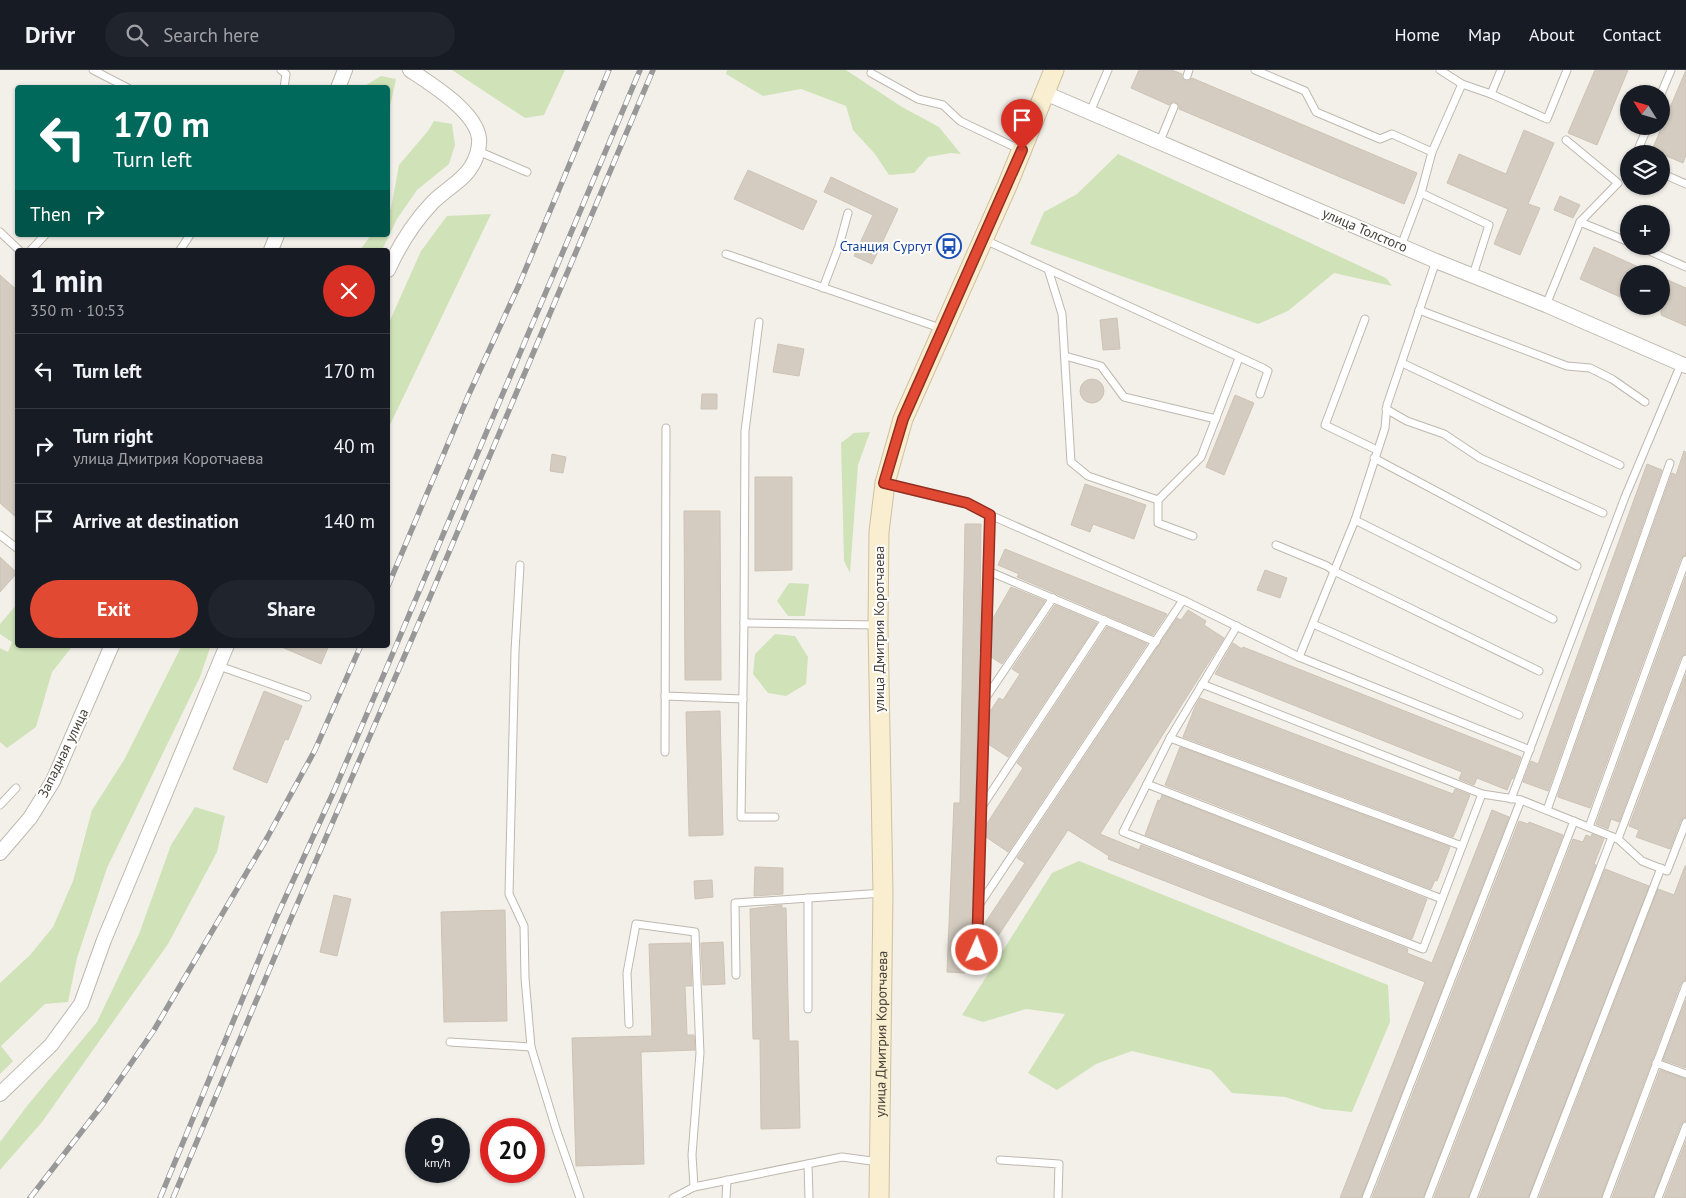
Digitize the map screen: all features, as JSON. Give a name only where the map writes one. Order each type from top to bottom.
[{"type":"street","points":[[339,85],[345,70]]},
{"type":"street","points":[[390,266],[396,252],[413,226],[432,203],[470,168],[478,151],[479,138],[472,122],[462,110],[430,83],[410,70]]},
{"type":"street","name":"улица Дмитрия Коротчаева","points":[[879,1198],[883,893],[878,625],[879,532],[884,483],[903,419],[1022,150],[1054,70]]},
{"type":"street","name":"улица Толстого","points":[[1045,93],[1436,261],[1546,304],[1684,365]]},
{"type":"street","name":"Западная улица","points":[[0,853],[30,818],[53,781],[111,648]]},
{"type":"street","points":[[0,1094],[51,1044],[81,1004],[104,940],[226,648]]},
{"type":"lane","points":[[93,70],[122,85]]},
{"type":"lane","points":[[281,70],[286,74],[284,85]]},
{"type":"lane","points":[[1090,112],[1108,70]]},
{"type":"lane","points":[[1255,70],[1305,91],[1316,112],[1380,138],[1392,134],[1432,152]]},
{"type":"lane","points":[[1440,70],[1462,84],[1491,94],[1546,119],[1566,70]]},
{"type":"lane","points":[[1491,94],[1501,70]]},
{"type":"lane","points":[[1665,85],[1671,70]]},
{"type":"lane","points":[[871,73],[918,99],[943,105],[960,121],[1022,150]]},
{"type":"lane","points":[[1401,246],[1421,194],[1432,152],[1462,84]]},
{"type":"lane","points":[[1160,141],[1174,107]]},
{"type":"lane","points":[[1546,304],[1580,222],[1618,183],[1566,140]]},
{"type":"lane","points":[[478,151],[527,172]]},
{"type":"lane","points":[[1670,177],[1686,184]]},
{"type":"lane","points":[[1421,194],[1489,225],[1473,275]]},
{"type":"lane","points":[[824,288],[848,213]]},
{"type":"lane","points":[[1580,222],[1620,238]]},
{"type":"lane","points":[[0,232],[17,248]]},
{"type":"lane","points":[[33,248],[43,237]]},
{"type":"lane","points":[[181,248],[189,237]]},
{"type":"lane","points":[[982,239],[1263,368],[1268,371],[1260,394]]},
{"type":"lane","points":[[726,254],[943,329]]},
{"type":"lane","points":[[1659,255],[1686,267]]},
{"type":"lane","points":[[1299,657],[1355,520],[1384,428],[1386,409],[1436,261]]},
{"type":"lane","points":[[1048,269],[1062,314],[1070,462],[1088,476],[1158,500]]},
{"type":"lane","points":[[1419,310],[1567,366],[1590,368],[1612,378],[1645,402]]},
{"type":"lane","points":[[1365,319],[1325,424],[1577,566]]},
{"type":"lane","points":[[760,322],[745,431],[741,818],[775,817]]},
{"type":"lane","points":[[1065,356],[1101,366],[1124,397],[1216,419]]},
{"type":"lane","points":[[1193,536],[1158,523],[1158,500],[1201,457],[1239,358]]},
{"type":"lane","points":[[1402,363],[1620,465]]},
{"type":"lane","points":[[1511,798],[1625,497],[1684,365]]},
{"type":"lane","points":[[1386,409],[1407,421],[1444,434],[1480,458],[1603,513]]},
{"type":"lane","points":[[665,752],[666,428]]},
{"type":"lane","points":[[1547,810],[1670,463]]},
{"type":"lane","points":[[884,483],[967,503],[990,515],[1183,600],[1299,657],[1530,750]]},
{"type":"lane","points":[[977,950],[990,515]]},
{"type":"lane","points":[[1355,520],[1553,619]]},
{"type":"lane","points":[[0,535],[15,547]]},
{"type":"lane","points":[[1276,545],[1327,566],[1539,671]]},
{"type":"lane","points":[[1589,827],[1686,560]]},
{"type":"lane","points":[[520,565],[515,651],[509,894],[524,926],[525,978],[531,1047],[556,1130],[580,1198]]},
{"type":"lane","points":[[988,571],[1156,642]]},
{"type":"lane","points":[[985,699],[1053,598]]},
{"type":"lane","points":[[979,906],[1183,600]]},
{"type":"lane","points":[[982,808],[1104,620]]},
{"type":"lane","points":[[744,623],[878,625]]},
{"type":"lane","points":[[1312,624],[1519,715]]},
{"type":"lane","points":[[1237,626],[1170,738],[1123,832],[1423,949],[1482,794]]},
{"type":"lane","points":[[1473,1198],[1686,659]]},
{"type":"lane","points":[[219,666],[307,697]]},
{"type":"lane","points":[[1202,684],[1482,794],[1521,800],[1547,810],[1615,838],[1642,861],[1668,871],[1686,822]]},
{"type":"lane","points":[[665,696],[743,699]]},
{"type":"lane","points":[[1170,738],[1462,846]]},
{"type":"lane","points":[[1147,784],[1442,899]]},
{"type":"lane","points":[[0,805],[16,788]]},
{"type":"lane","points":[[1366,1198],[1521,800]]},
{"type":"lane","points":[[1428,1198],[1574,821]]},
{"type":"lane","points":[[1533,1198],[1661,868]]},
{"type":"lane","points":[[736,975],[735,902],[883,893]]},
{"type":"lane","points":[[808,898],[808,1009]]},
{"type":"lane","points":[[629,1024],[627,972],[636,924],[695,932],[700,1053],[692,1155],[694,1187]]},
{"type":"lane","points":[[1606,1198],[1686,985]]},
{"type":"lane","points":[[450,1042],[531,1047]]},
{"type":"lane","points":[[1656,1063],[1686,1074]]},
{"type":"lane","points":[[1658,1198],[1686,1126]]},
{"type":"lane","points":[[673,1198],[694,1187],[842,1157],[879,1162]]},
{"type":"lane","points":[[1000,1160],[1059,1164],[1058,1198]]},
{"type":"lane","points":[[808,1164],[809,1198]]},
{"type":"lane","points":[[726,1198],[727,1180]]},
{"type":"green space","points":[[452,70],[565,70],[544,115],[525,118]]},
{"type":"green space","points":[[727,70],[846,70],[902,107],[939,127],[961,154],[951,153],[928,157],[914,173],[889,175],[875,154],[853,130],[846,106],[801,89],[763,96],[726,74]]},
{"type":"green space","points":[[381,76],[396,79],[390,106],[390,85],[366,85]]},
{"type":"green space","points":[[434,121],[452,124],[455,145],[449,164],[417,190],[397,219],[390,233],[390,210],[399,165],[428,131]]},
{"type":"green space","points":[[1118,154],[1386,278],[1392,286],[1334,273],[1288,311],[1258,324],[1030,244],[1044,212],[1077,194]]},
{"type":"green space","points":[[491,214],[390,425],[390,321],[421,251],[447,216]]},
{"type":"green space","points":[[370,237],[388,237],[383,248],[361,248]]},
{"type":"green space","points":[[870,432],[858,465],[850,573],[844,561],[841,443],[854,433]]},
{"type":"green space","points":[[789,583],[809,584],[805,616],[788,616],[777,601]]},
{"type":"green space","points":[[15,606],[15,648],[71,648],[52,672],[36,727],[7,748],[0,742],[0,648],[8,652],[12,642],[0,634],[0,624]]},
{"type":"green space","points":[[775,634],[795,636],[808,657],[806,684],[786,696],[768,693],[753,674],[755,654]]},
{"type":"green space","points":[[180,648],[210,648],[200,677],[107,868],[77,958],[68,1002],[45,1004],[1,1046],[13,1061],[0,1074],[0,983],[30,955],[53,927],[73,881],[92,810],[124,760]]},
{"type":"green space","points":[[195,807],[225,816],[217,852],[168,944],[42,1122],[0,1170],[0,1142],[27,1106],[97,1022],[139,934],[171,845]]},
{"type":"green space","points":[[1079,861],[1388,985],[1390,1022],[1352,1112],[1323,1109],[1285,1097],[1232,1093],[1211,1070],[1132,1051],[1096,1064],[1057,1090],[1028,1073],[1065,1014],[1026,1009],[983,1022],[962,1015],[1052,873]]},
{"type":"building","points":[[1139,70],[1172,70],[1182,74],[1182,78],[1185,81],[1189,81],[1192,78],[1417,173],[1404,204],[1179,109],[1176,102],[1169,105],[1131,88]]},
{"type":"building","points":[[1595,70],[1628,70],[1622,85],[1620,85],[1620,89],[1597,145],[1568,133]]},
{"type":"building","points":[[1686,70],[1686,155],[1683,163],[1670,158],[1670,145],[1654,145],[1658,135],[1670,135],[1670,108]]},
{"type":"building","points":[[1524,130],[1554,143],[1528,204],[1540,208],[1520,255],[1494,244],[1508,209],[1447,183],[1459,154],[1506,174]]},
{"type":"building","points":[[748,170],[817,201],[803,230],[734,199]]},
{"type":"building","points":[[831,177],[898,209],[872,264],[854,256],[873,215],[824,192]]},
{"type":"building","points":[[1560,196],[1580,205],[1573,218],[1554,210]]},
{"type":"building","points":[[1594,247],[1634,265],[1620,265],[1620,297],[1580,279]]},
{"type":"building","points":[[0,275],[15,288],[15,516],[0,503]]},
{"type":"building","points":[[1670,281],[1686,288],[1686,326],[1661,315],[1670,315]]},
{"type":"building","points":[[1117,318],[1120,349],[1103,350],[1100,320]]},
{"type":"building","points":[[778,344],[804,349],[799,376],[773,372]]},
{"type":"building","points":[[1087,379],[1097,379],[1104,386],[1104,396],[1097,403],[1087,403],[1080,396],[1080,386]]},
{"type":"building","points":[[702,394],[717,394],[717,409],[701,409]]},
{"type":"building","points":[[1235,395],[1254,403],[1224,475],[1206,467]]},
{"type":"building","points":[[1684,451],[1686,452],[1686,555],[1681,558],[1590,808],[1558,797],[1558,795],[1672,473],[1676,475]]},
{"type":"building","points":[[552,454],[566,457],[563,473],[550,471]]},
{"type":"building","points":[[1647,464],[1662,470],[1548,791],[1523,782],[1531,761],[1538,764]]},
{"type":"building","points":[[755,477],[792,477],[792,570],[755,571]]},
{"type":"building","points":[[1085,484],[1146,505],[1134,539],[1093,524],[1090,532],[1071,525]]},
{"type":"building","points":[[684,511],[720,511],[721,680],[685,680]]},
{"type":"building","points":[[965,524],[981,524],[981,651],[979,651],[972,928],[967,924],[965,973],[947,972],[954,803],[960,803]]},
{"type":"building","points":[[1005,549],[1167,614],[1153,635],[1017,577],[1019,574],[998,565]]},
{"type":"building","points":[[0,557],[15,571],[15,575],[0,592]]},
{"type":"building","points":[[1265,570],[1287,578],[1280,598],[1257,590]]},
{"type":"building","points":[[1686,576],[1686,654],[1681,657],[1619,822],[1611,819],[1608,829],[1596,824]]},
{"type":"building","points":[[1011,587],[1045,601],[1002,664],[991,657],[992,620]]},
{"type":"building","points":[[1055,605],[1097,623],[1008,757],[988,744],[989,713],[999,698],[1003,700],[1020,674],[1012,669]]},
{"type":"building","points":[[1188,610],[1206,621],[1204,625],[1224,638],[1100,834],[1139,850],[1141,845],[1408,949],[1407,953],[1432,963],[1492,810],[1509,817],[1361,1198],[1340,1198],[1425,982],[1108,859],[1109,856],[1068,830],[994,942],[983,934],[983,926],[1025,863],[1017,858],[1177,618],[1181,620]]},
{"type":"building","points":[[1107,627],[1147,644],[1008,852],[986,837],[986,825],[1023,768],[1017,763]]},
{"type":"building","points":[[1233,643],[1242,649],[1243,647],[1521,757],[1513,779],[1507,790],[1477,778],[1474,785],[1459,779],[1462,772],[1215,674]]},
{"type":"building","points":[[284,648],[328,648],[321,664]]},
{"type":"building","points":[[1686,674],[1686,817],[1681,820],[1670,849],[1636,837],[1639,830],[1629,826]]},
{"type":"building","points":[[264,691],[302,706],[288,740],[285,739],[267,783],[233,769]]},
{"type":"building","points":[[1200,698],[1453,794],[1455,789],[1470,795],[1453,837],[1183,737]]},
{"type":"building","points":[[720,711],[723,835],[689,836],[686,712]]},
{"type":"building","points":[[1180,747],[1450,847],[1437,881],[1435,880],[1431,889],[1165,785]]},
{"type":"building","points":[[1162,795],[1427,899],[1412,939],[1145,835],[1158,800],[1160,801]]},
{"type":"building","points":[[1519,821],[1528,824],[1529,822],[1563,835],[1423,1198],[1372,1198]]},
{"type":"building","points":[[1592,834],[1604,839],[1594,864],[1596,865],[1468,1198],[1434,1198],[1573,839],[1583,842],[1586,835],[1591,837]]},
{"type":"building","points":[[1685,866],[1686,980],[1681,983],[1601,1198],[1539,1198],[1658,889],[1674,895]]},
{"type":"building","points":[[755,867],[783,868],[783,894],[754,896]]},
{"type":"building","points":[[1605,869],[1649,886],[1528,1198],[1479,1198]]},
{"type":"building","points":[[712,880],[713,897],[695,899],[694,881]]},
{"type":"building","points":[[334,895],[351,899],[337,956],[320,952]]},
{"type":"building","points":[[782,905],[782,908],[786,908],[789,1041],[798,1041],[800,1128],[761,1129],[760,1039],[753,1039],[750,909]]},
{"type":"building","points":[[505,910],[507,1021],[444,1022],[441,912]]},
{"type":"building","points":[[723,942],[725,984],[703,985],[701,943]]},
{"type":"building","points":[[690,943],[692,986],[685,986],[687,1035],[694,1035],[695,1050],[641,1052],[644,1164],[576,1166],[572,1038],[652,1036],[649,944]]},
{"type":"building","points":[[1686,1000],[1686,1068],[1663,1060]]},
{"type":"building","points":[[1660,1070],[1686,1079],[1686,1121],[1681,1124],[1653,1198],[1612,1198]]},
{"type":"building","points":[[1686,1141],[1686,1198],[1664,1198]]},
{"type":"railway","points":[[390,581],[469,394],[519,285],[609,70]]},
{"type":"railway","points":[[160,1198],[276,918],[334,791],[640,70]]},
{"type":"railway","points":[[173,1198],[653,70]]},
{"type":"railway","points":[[30,1198],[103,1104],[154,1030],[267,838],[315,750],[360,648]]},
{"type":"place","name":"Станция Сургут","points":[[949,246]]},
{"type":"route","points":[[977,950],[990,515],[967,503],[884,483],[903,419],[1022,150]]}]
